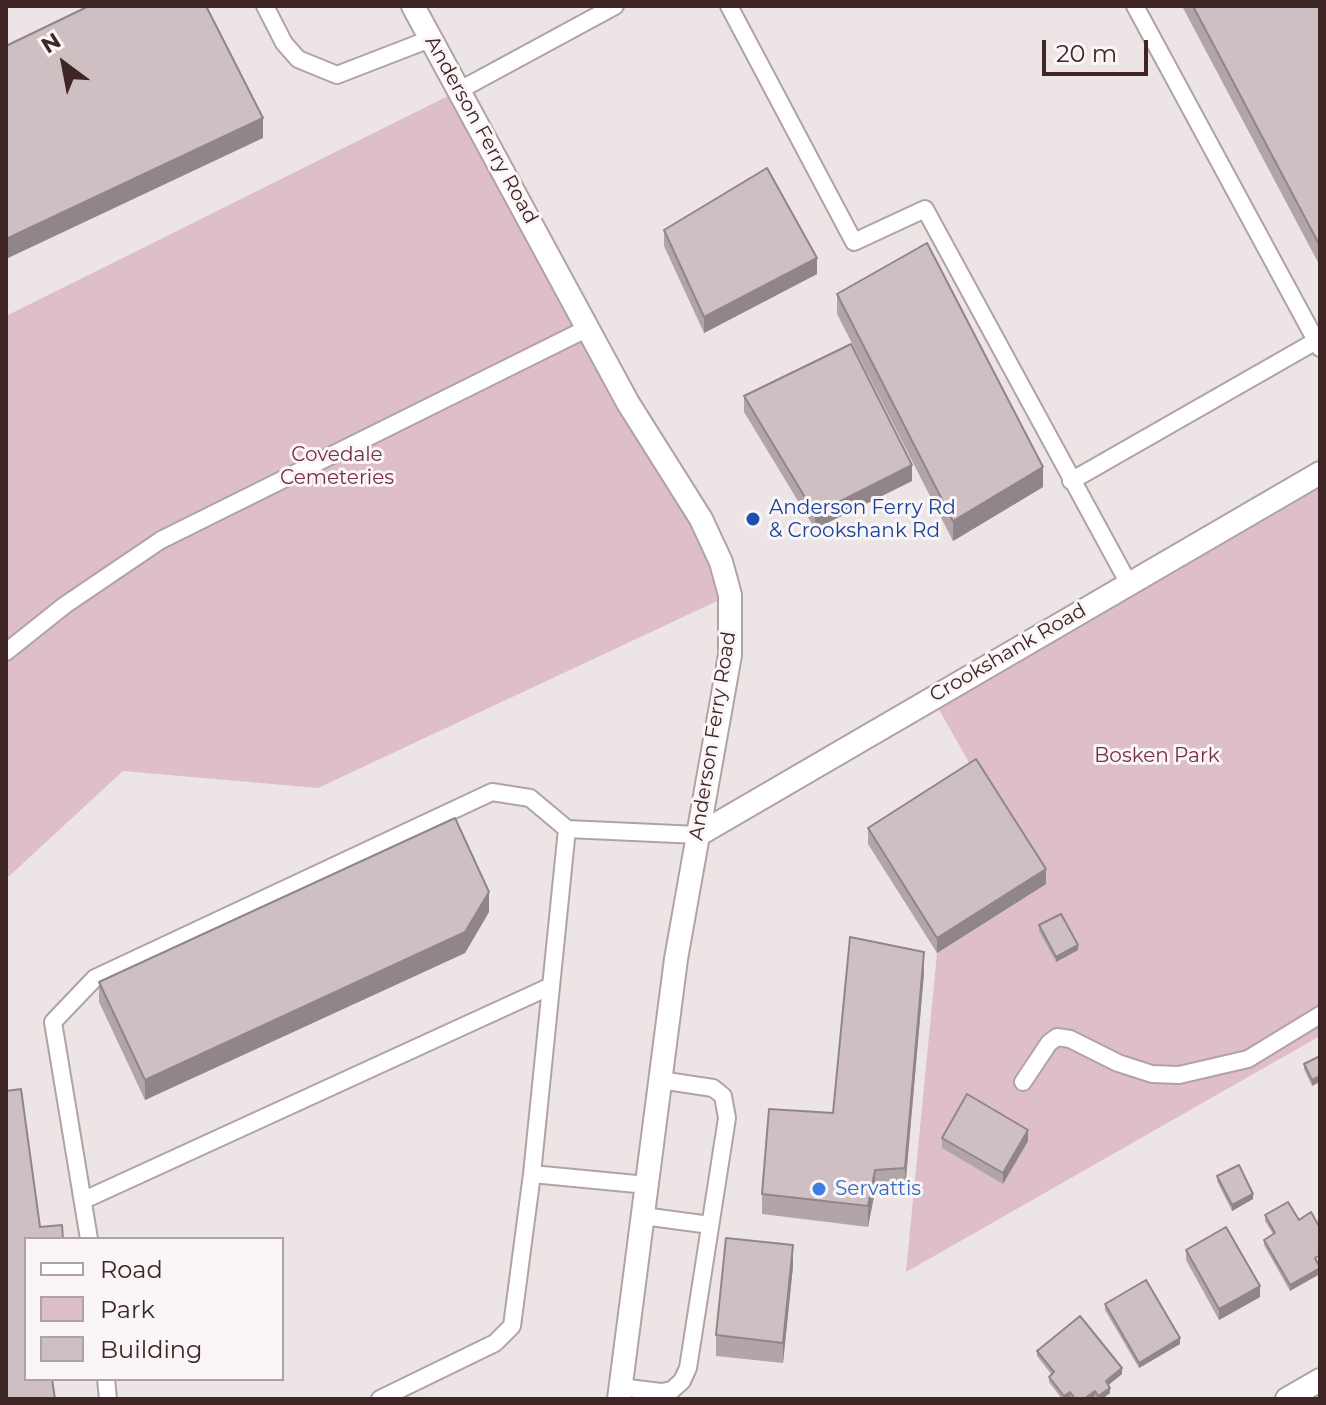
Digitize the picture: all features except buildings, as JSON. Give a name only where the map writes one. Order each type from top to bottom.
[{"type":"street","name":"Anderson Ferry Road","points":[[413,6],[628,403],[701,519],[721,562],[730,595],[730,655],[660,1080],[620,1393]]},
{"type":"street","name":"Crookshank Road","points":[[698,835],[1320,473]]},
{"type":"street","points":[[1287,1399],[1320,1380]]},
{"type":"lane","points":[[265,6],[284,43],[298,59],[337,75],[430,39]]},
{"type":"lane","points":[[458,91],[615,6]]},
{"type":"lane","points":[[729,6],[854,242],[925,209],[1129,584]]},
{"type":"lane","points":[[1071,481],[1318,344],[1135,6]]},
{"type":"lane","points":[[6,652],[65,605],[161,540],[588,328]]},
{"type":"lane","points":[[89,1237],[53,1022],[95,978],[492,792],[530,798],[567,829],[698,835]]},
{"type":"lane","points":[[380,1399],[495,1343],[512,1326],[532,1174],[567,829]]},
{"type":"lane","points":[[84,1200],[551,986]]},
{"type":"lane","points":[[1023,1082],[1049,1043],[1057,1037],[1070,1039],[1118,1063],[1152,1074],[1179,1075],[1248,1059],[1320,1015]]},
{"type":"lane","points":[[620,1393],[672,1390],[682,1381],[688,1368],[727,1105],[723,1096],[713,1088],[660,1080]]},
{"type":"lane","points":[[532,1174],[647,1185]]},
{"type":"lane","points":[[643,1216],[710,1225]]},
{"type":"green space","name":"Covedale Cemeteries","points":[[458,91],[730,595],[318,788],[123,771],[6,879],[6,316]]},
{"type":"green space","name":"Bosken Park","points":[[1320,473],[1320,1036],[906,1272],[937,953],[976,775],[932,697]]},
{"type":"place","name":"Anderson Ferry Rd & Crookshank Rd","points":[[753,519]]},
{"type":"place","name":"Servattis","points":[[819,1189]]}]
